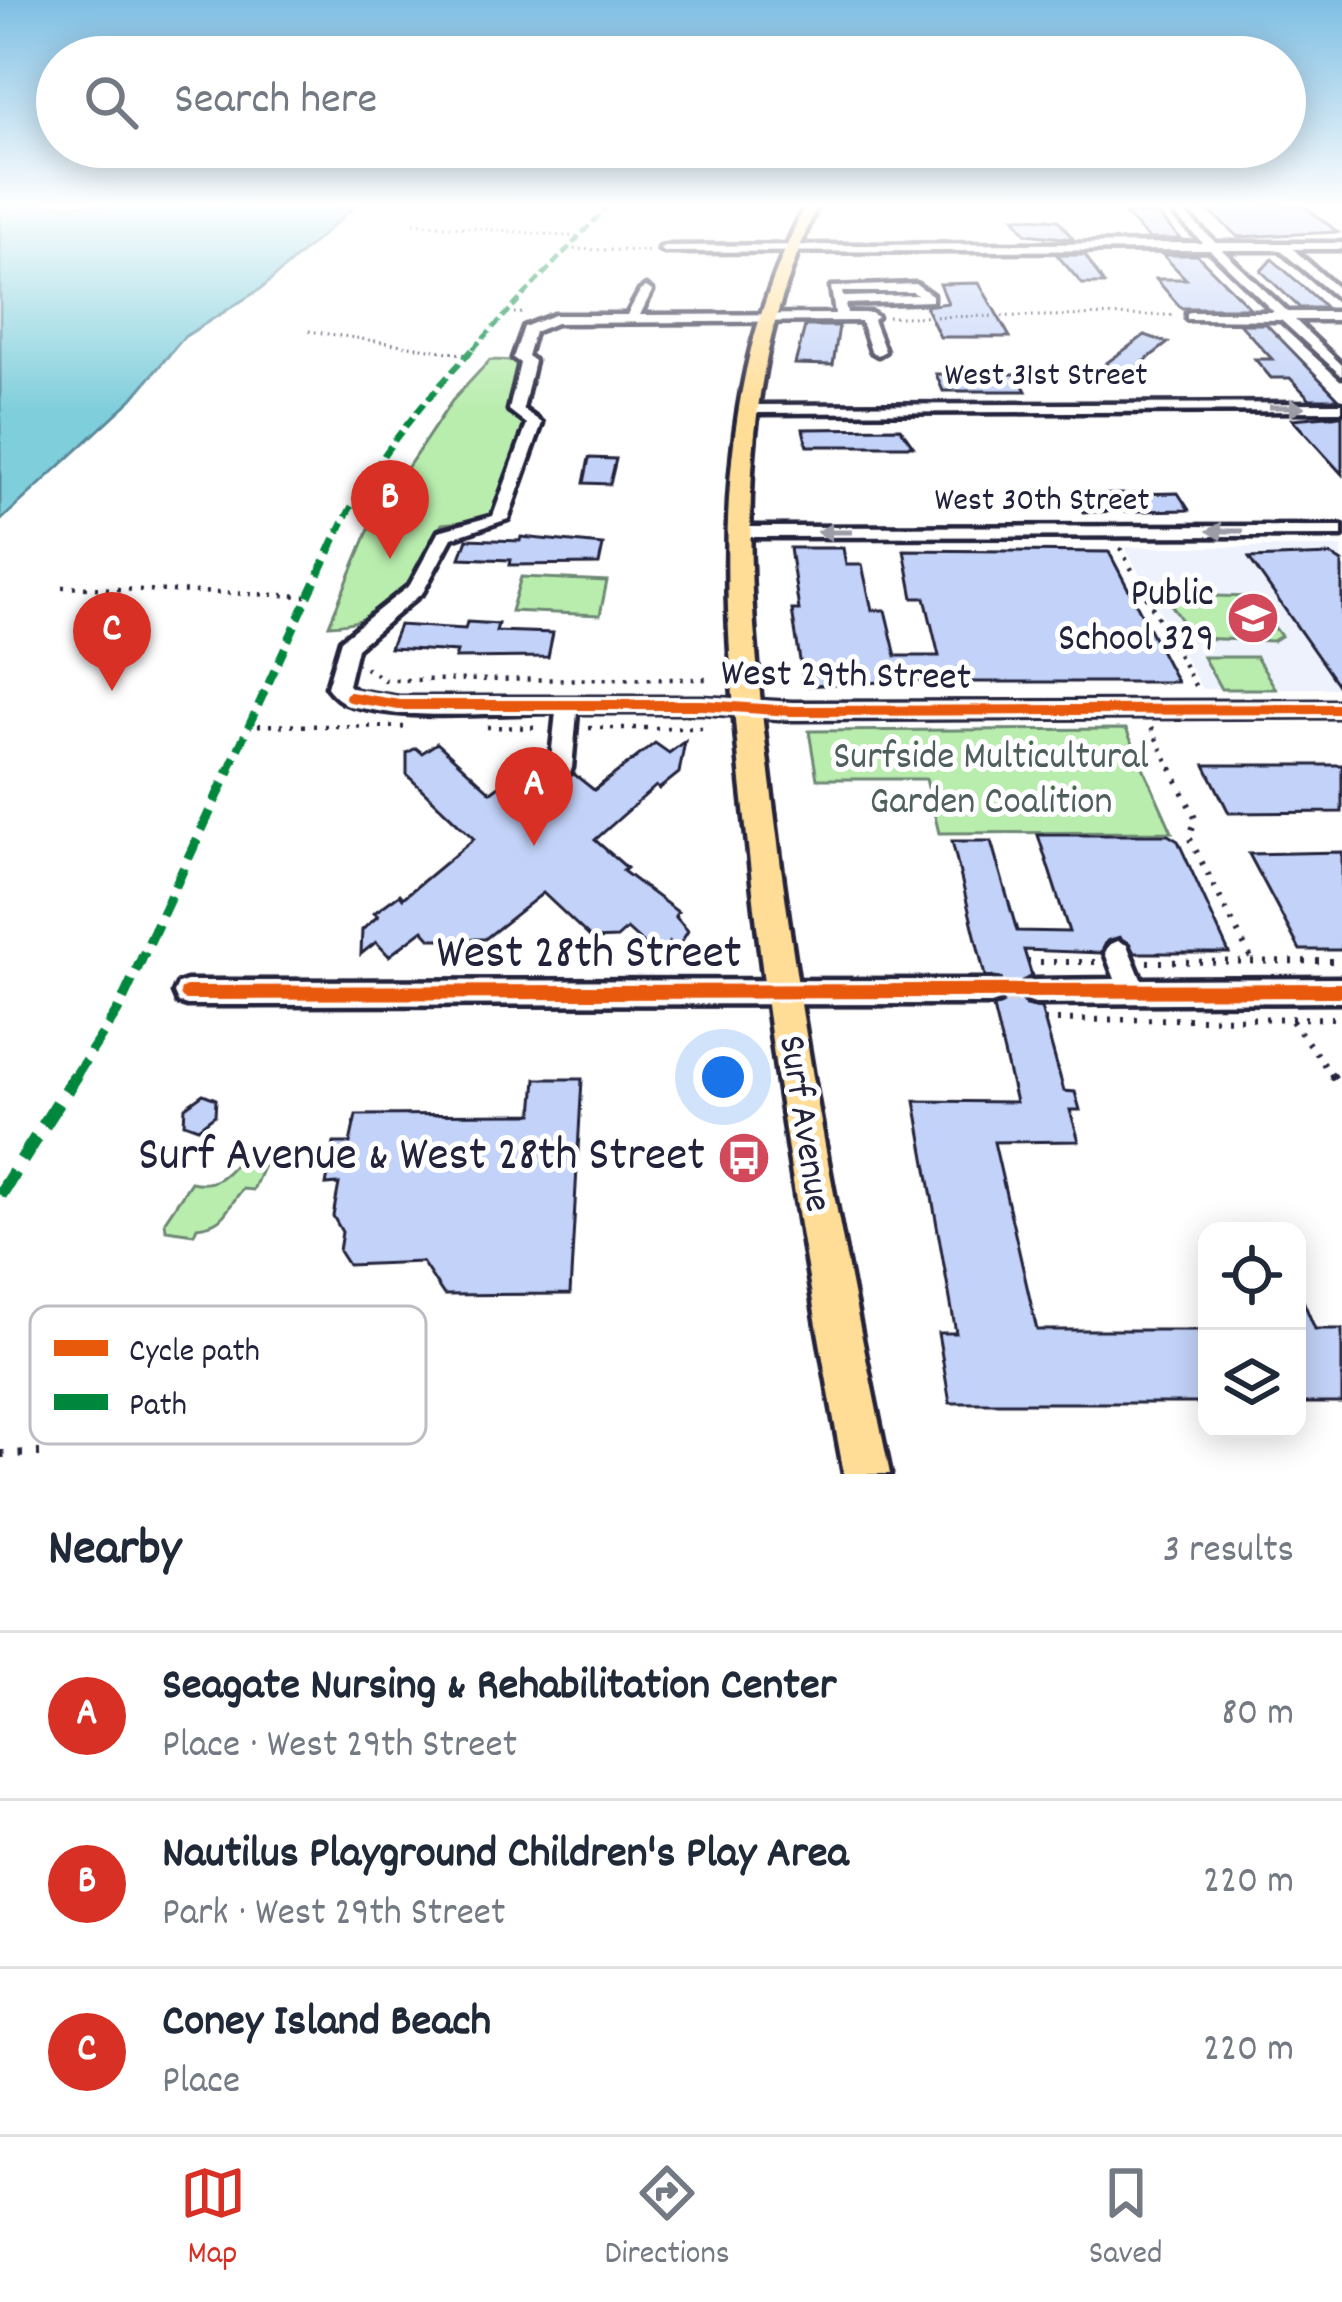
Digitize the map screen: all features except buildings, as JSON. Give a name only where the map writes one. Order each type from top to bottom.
[{"type":"main road","name":"Surf Avenue","points":[[782,274],[767,318],[750,409],[743,532],[748,708],[805,1155],[867,1474]]},
{"type":"street","points":[[1242,274],[1342,372]]},
{"type":"street","points":[[1314,274],[1342,298]]},
{"type":"street","points":[[838,301],[928,298],[916,289],[835,289],[838,301],[842,317]]},
{"type":"street","points":[[646,292],[632,318],[869,317],[878,350]]},
{"type":"street","points":[[1189,316],[1342,316]]},
{"type":"street","name":"West 29th Street","points":[[632,318],[554,319],[528,330],[521,349],[520,358],[527,361],[516,410],[535,423],[500,519],[445,535],[417,588],[348,645],[337,687],[350,697],[399,705],[566,716],[748,708],[1342,709]]},
{"type":"street","name":"West 31st Street","points":[[750,409],[1342,407]]},
{"type":"street","name":"West 30th Street","points":[[743,532],[1342,531]]},
{"type":"street","points":[[561,768],[566,716]]},
{"type":"street","points":[[1120,957],[1133,991]]},
{"type":"street","points":[[1035,992],[1342,990]]},
{"type":"street","name":"West 28th Street","points":[[188,993],[991,992]]},
{"type":"path","points":[[508,313],[532,313]]},
{"type":"path","points":[[869,317],[1189,316]]},
{"type":"path","points":[[309,331],[469,355]]},
{"type":"path","points":[[1117,543],[1198,692]]},
{"type":"path","points":[[62,587],[306,596]]},
{"type":"path","points":[[352,663],[385,680],[708,679]]},
{"type":"path","points":[[472,727],[566,716],[710,728]]},
{"type":"path","points":[[247,725],[411,727]]},
{"type":"path","points":[[1150,727],[1196,820],[1189,837],[1268,990]]},
{"type":"path","points":[[1027,962],[1120,957],[1342,961]]},
{"type":"path","points":[[1290,1018],[1342,1089]]},
{"type":"path","points":[[1044,1020],[1342,1018]]},
{"type":"path","points":[[0,1454],[40,1453]]},
{"type":"shaded area","name":"Public School 329","points":[[1125,547],[1342,547],[1342,688],[1202,689]]},
{"type":"green space","points":[[490,360],[521,361],[507,413],[527,423],[492,519],[442,524],[411,578],[387,606],[371,616],[329,625],[373,519],[452,401]]},
{"type":"green space","points":[[521,577],[607,581],[600,615],[511,611]]},
{"type":"green space","points":[[1176,595],[1252,597],[1281,636],[1273,641],[1194,638],[1170,603]]},
{"type":"green space","points":[[1203,657],[1256,657],[1276,689],[1221,689]]},
{"type":"green space","name":"Surfside Multicultural Garden Coalition","points":[[1126,729],[1172,832],[939,833],[926,779],[817,779],[809,731]]},
{"type":"green space","points":[[249,1149],[268,1156],[253,1190],[243,1189],[220,1219],[197,1227],[194,1234],[166,1230],[165,1221],[191,1182],[218,1180]]},
{"type":"water","points":[[0,274],[278,274],[184,337],[132,399],[0,521]]},
{"type":"tunnel","points":[[991,992],[1035,992]]},
{"type":"marked path","points":[[0,1195],[118,1010],[351,505],[428,397],[544,274]]},
{"type":"cycle path","points":[[350,697],[399,705],[702,705],[792,711],[1342,709]]},
{"type":"cycle path","points":[[187,993],[1342,990]]},
{"type":"place","name":"Nautilus Playground Children's Play Area","points":[[390,559]]},
{"type":"place","name":"Public School 329","points":[[1253,618]]},
{"type":"place","name":"Coney Island Beach","points":[[112,691]]},
{"type":"place","name":"Seagate Nursing & Rehabilitation Center","points":[[534,846]]},
{"type":"place","name":"Surf Avenue & West 28th Street","points":[[744,1158]]}]
